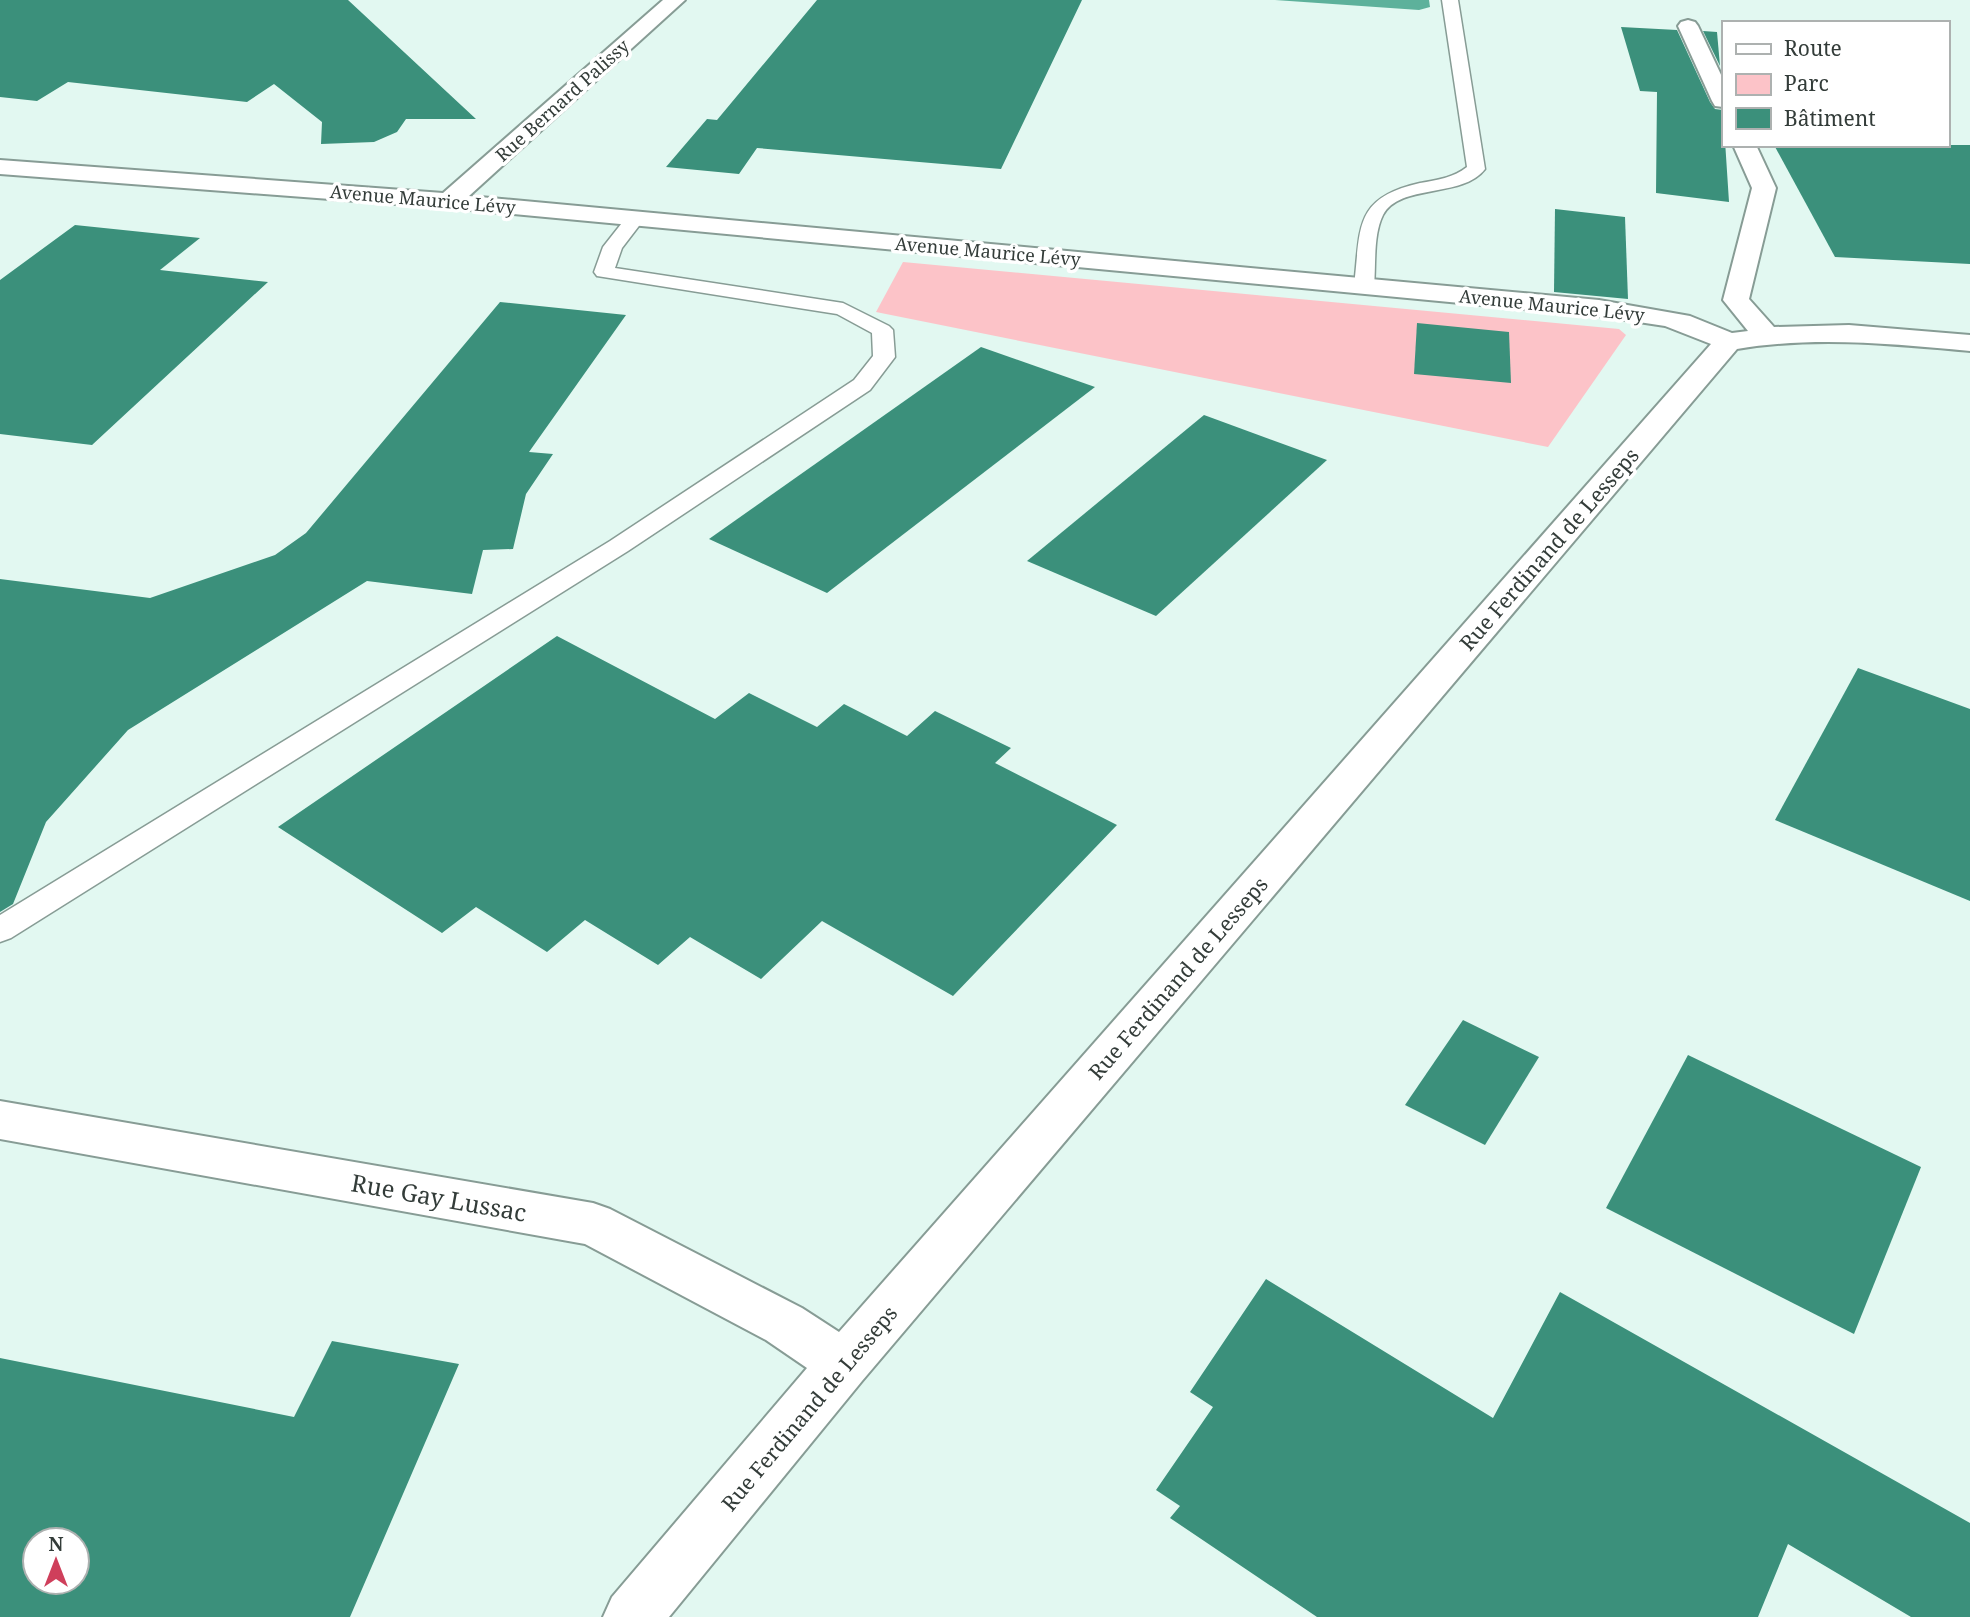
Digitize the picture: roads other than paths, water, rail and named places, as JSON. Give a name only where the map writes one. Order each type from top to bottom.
[{"type":"street","name":"Rue Bernard Palissy","points":[[449,201],[674,0]]},
{"type":"street","points":[[1688,26],[1722,99]]},
{"type":"street","points":[[1745,147],[1764,188],[1736,300],[1746,338]]},
{"type":"street","name":"Avenue Maurice Lévy","points":[[0,167],[449,201],[1599,308],[1672,318],[1746,338],[1852,332],[1970,343]]},
{"type":"street","name":"Rue Ferdinand de Lesseps","points":[[632,1617],[844,1364],[1746,338]]},
{"type":"street","name":"Rue Gay Lussac","points":[[0,1120],[593,1224],[784,1324],[844,1364]]},
{"type":"lane","points":[[1364,286],[1374,215],[1384,204],[1402,193],[1468,177],[1476,169],[1450,0]]},
{"type":"lane","points":[[0,930],[619,546],[862,385],[884,358],[882,330],[843,309],[604,272],[613,247],[636,218]]}]
